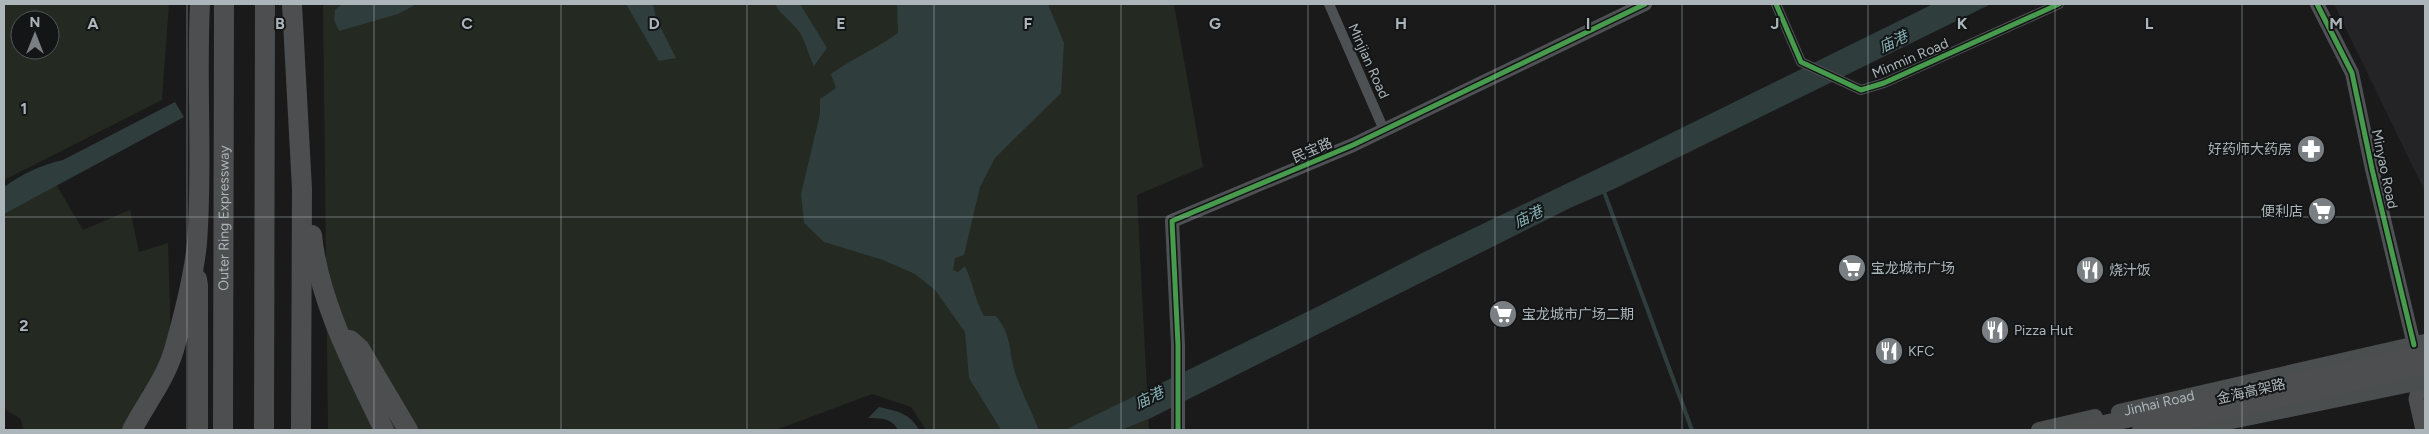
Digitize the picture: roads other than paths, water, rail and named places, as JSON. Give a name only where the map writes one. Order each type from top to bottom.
[{"type":"highway","points":[[132,429],[159,386],[173,351],[193,268],[198,220],[200,4]]},
{"type":"highway","name":"Outer Ring Expressway","points":[[223,430],[224,4]]},
{"type":"highway","points":[[264,430],[265,4]]},
{"type":"highway","points":[[292,4],[302,190],[301,430]]},
{"type":"highway","points":[[302,190],[310,211],[318,272],[338,328],[384,430]]},
{"type":"highway","points":[[193,268],[198,286],[198,430]]},
{"type":"highway","points":[[338,328],[360,349],[408,430]]},
{"type":"highway","name":"金海高架路","points":[[2077,430],[2422,347]]},
{"type":"highway","name":"金海高架路","points":[[2141,430],[2424,379]]},
{"type":"main road","name":"Minyao Road","points":[[2422,347],[2424,379],[2416,399],[2423,430]]},
{"type":"main road","name":"Jinhai Road","points":[[2039,430],[2422,347]]},
{"type":"main road","points":[[2188,430],[2424,379]]},
{"type":"street","name":"Minjian Road","points":[[1329,4],[1384,130]]},
{"type":"street","name":"民宝路","points":[[1178,423],[1178,366],[1172,221],[1384,130],[1645,4]]},
{"type":"street","name":"Minmin Road","points":[[1776,4],[1801,62],[1861,90],[1884,83],[2059,4]]},
{"type":"street","name":"Minyao Road","points":[[2317,4],[2352,73],[2372,169],[2422,347]]},
{"type":"water","points":[[342,4],[417,4],[398,14],[339,31],[334,20],[335,10]]},
{"type":"water","points":[[626,4],[653,4],[656,18],[676,58],[659,61]]},
{"type":"water","points":[[775,4],[800,4],[827,48],[814,66],[800,33]]},
{"type":"water","points":[[897,4],[1048,4],[1064,43],[1061,93],[995,158],[980,187],[964,255],[955,258],[953,270],[958,272],[965,266],[984,316],[996,316],[1001,323],[1009,342],[1016,376],[1039,430],[1001,430],[969,378],[965,332],[935,290],[915,274],[883,260],[824,242],[804,223],[801,194],[820,114],[820,99],[836,88],[831,74],[898,33]]},
{"type":"water","name":"庙港","points":[[1933,4],[1991,4],[1614,189],[1570,208],[1151,418],[1121,430],[1065,430],[1319,306],[1424,252],[1641,148]]},
{"type":"water","points":[[175,102],[184,117],[4,214],[4,187],[11,182],[39,167],[63,160]]},
{"type":"water","points":[[879,407],[907,416],[919,430],[898,430],[889,421],[868,418]]},
{"type":"waterway","points":[[1603,189],[1692,430]]},
{"type":"place","name":"好药师大药房","points":[[2311,149]]},
{"type":"place","name":"便利店","points":[[2322,211]]},
{"type":"place","name":"宝龙城市广场","points":[[1852,268]]},
{"type":"place","name":"烧汁饭","points":[[2090,270]]},
{"type":"place","name":"宝龙城市广场二期","points":[[1503,314]]},
{"type":"place","name":"Pizza Hut","points":[[1995,330]]},
{"type":"place","name":"KFC","points":[[1889,351]]}]
